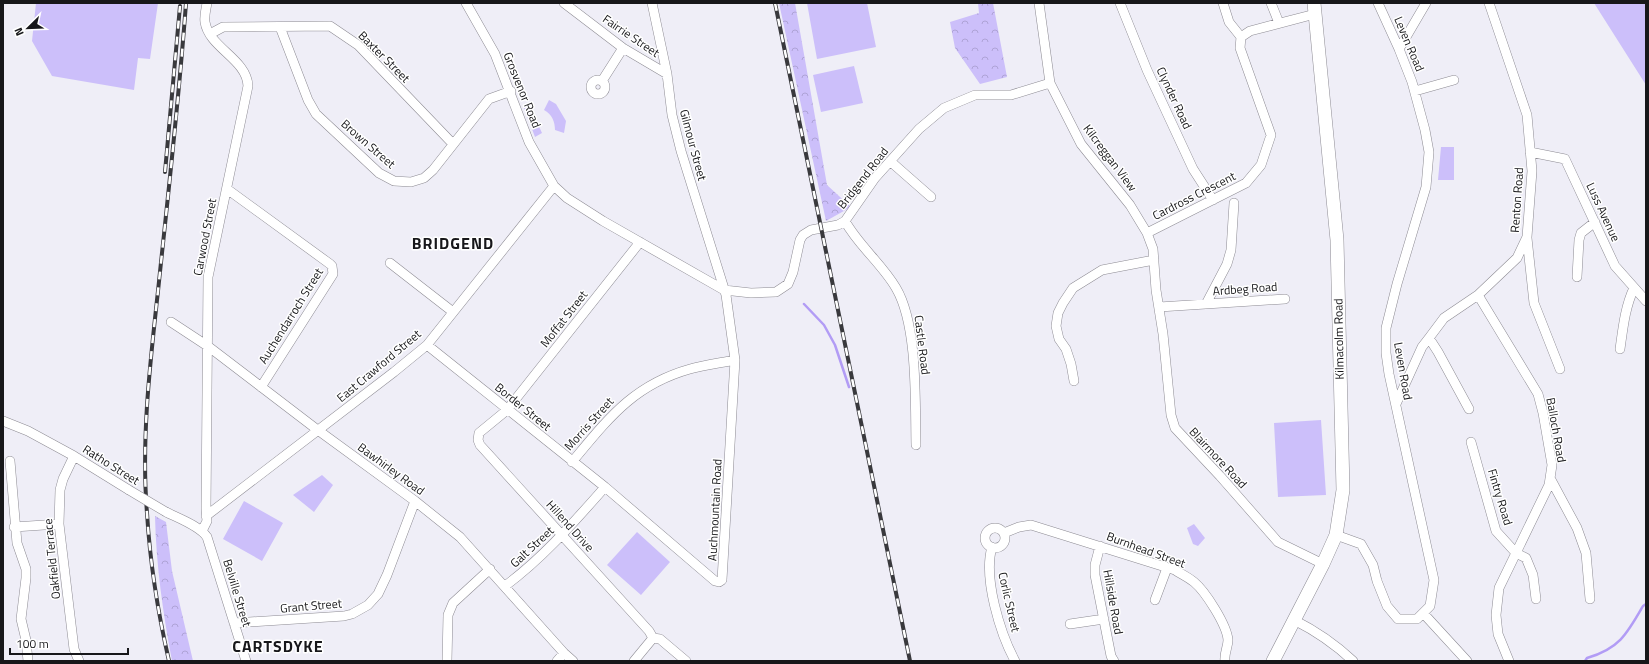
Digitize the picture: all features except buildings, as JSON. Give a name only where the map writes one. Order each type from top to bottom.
[{"type":"main road","name":"Kilmacolm Road","points":[[1273,661],[1323,564],[1336,535],[1343,490],[1337,240],[1314,8]]},
{"type":"street","name":"Carwood Street","points":[[206,516],[209,273],[248,91],[248,80],[243,70],[210,34],[205,23],[207,3]]},
{"type":"street","name":"Grosvenor Road","points":[[466,3],[495,54],[530,142],[554,186]]},
{"type":"street","name":"Fairrie Street","points":[[564,3],[623,48],[667,74]]},
{"type":"street","name":"Gilmour Street","points":[[652,3],[667,74],[672,115],[724,290]]},
{"type":"street","name":"Kilcreggan View","points":[[1039,3],[1050,83],[1081,144],[1130,205],[1147,233]]},
{"type":"street","name":"Clynder Road","points":[[1120,3],[1147,70],[1193,169],[1213,200]]},
{"type":"street","points":[[1223,3],[1229,22],[1242,37],[1250,31],[1279,23],[1314,8]]},
{"type":"street","points":[[1271,3],[1279,23]]},
{"type":"street","name":"Leven Road","points":[[1378,3],[1399,49],[1415,91],[1425,130],[1428,162],[1426,187],[1396,284],[1386,328],[1386,353],[1434,580],[1430,606],[1423,613]]},
{"type":"street","points":[[1399,49],[1426,3]]},
{"type":"street","name":"Renton Road","points":[[1396,404],[1422,348],[1444,318],[1478,295],[1517,258],[1527,238],[1532,171],[1527,115],[1489,3]]},
{"type":"street","name":"Baxter Street","points":[[210,34],[223,27],[330,26],[358,45],[453,144]]},
{"type":"street","name":"Brown Street","points":[[280,27],[308,100],[316,114],[380,173],[394,182],[411,182],[424,178],[433,170],[489,99],[511,91]]},
{"type":"street","name":"Cardross Crescent","points":[[1147,233],[1246,183],[1261,166],[1270,135],[1240,48],[1242,37]]},
{"type":"street","points":[[602,81],[623,48]]},
{"type":"street","points":[[1415,91],[1454,80]]},
{"type":"street","name":"Bridgend Road","points":[[554,186],[566,198],[724,290],[751,293],[776,292],[788,284],[793,272],[800,240],[803,235],[811,230],[838,225],[845,221],[875,178],[919,129],[944,108],[975,95],[1011,95],[1050,83]]},
{"type":"street","name":"Luss Avenue","points":[[1530,152],[1565,159],[1615,266],[1646,301]]},
{"type":"street","points":[[890,161],[931,197]]},
{"type":"street","name":"East Crawford Street","points":[[206,516],[319,431],[427,345],[554,186]]},
{"type":"street","name":"Auchendarroch Street","points":[[226,189],[330,264],[333,269],[333,274],[261,387]]},
{"type":"street","name":"Ardbeg Road","points":[[1206,304],[1227,264],[1231,250],[1234,203]]},
{"type":"street","name":"Castle Road","points":[[845,221],[852,234],[882,267],[897,290],[908,320],[913,355],[916,445]]},
{"type":"street","points":[[1577,276],[1578,240],[1581,233],[1595,222]]},
{"type":"street","name":"Blairmore Road","points":[[1147,233],[1154,249],[1159,307],[1172,415],[1175,428],[1220,476],[1278,542],[1323,564]]},
{"type":"street","points":[[1527,238],[1534,303],[1560,369]]},
{"type":"street","name":"Moffat Street","points":[[507,410],[640,242]]},
{"type":"street","points":[[1074,381],[1071,364],[1066,349],[1059,339],[1056,326],[1058,313],[1063,303],[1073,288],[1102,270],[1154,260]]},
{"type":"street","points":[[390,263],[453,312]]},
{"type":"street","points":[[1620,349],[1625,314],[1634,288]]},
{"type":"street","name":"Auchmountain Road","points":[[605,488],[715,581],[718,582],[722,580],[735,360],[730,319],[724,290]]},
{"type":"street","name":"Balloch Road","points":[[1478,295],[1538,394],[1543,413],[1552,465],[1549,485],[1499,588],[1496,616],[1498,634],[1509,661]]},
{"type":"street","name":"Ardbeg Road","points":[[1159,307],[1285,299]]},
{"type":"street","name":"Bawhirley Road","points":[[171,322],[208,347],[319,431],[414,500],[460,537],[506,586],[564,653],[573,661]]},
{"type":"street","points":[[1429,338],[1468,409]]},
{"type":"street","name":"Border Street","points":[[427,345],[605,488]]},
{"type":"street","name":"Morris Street","points":[[572,462],[610,416],[632,397],[650,385],[669,376],[690,369],[735,360]]},
{"type":"street","name":"Hillend Drive","points":[[507,410],[479,433],[478,440],[480,445],[654,638],[660,640],[686,661]]},
{"type":"street","name":"Ratho Street","points":[[3,421],[28,431],[74,456],[166,512],[203,532]]},
{"type":"street","name":"Fintry Road","points":[[1471,442],[1496,531],[1516,553]]},
{"type":"street","name":"Oakfield Terrace","points":[[74,456],[63,479],[60,490],[59,524],[74,649],[79,661]]},
{"type":"street","points":[[10,462],[14,527],[17,543],[26,569],[21,619],[26,640],[28,661]]},
{"type":"street","points":[[1550,478],[1577,528],[1586,553],[1590,599]]},
{"type":"street","name":"Galt Street","points":[[506,586],[562,536],[605,488]]},
{"type":"street","name":"Grant Street","points":[[234,623],[344,616],[352,614],[368,605],[378,594],[387,575],[414,500]]},
{"type":"street","points":[[203,532],[206,524],[206,516]]},
{"type":"street","points":[[14,527],[59,524]]},
{"type":"street","name":"Burnhead Street","points":[[1004,533],[1019,527],[1031,525],[1175,570],[1193,581],[1209,598],[1228,640],[1224,656],[1225,661]]},
{"type":"street","name":"Corlic Street","points":[[1004,533],[1002,530],[996,528],[988,531],[986,540],[992,547],[989,568],[992,591],[1000,626],[1007,646],[1015,661]]},
{"type":"street","name":"Belville Street","points":[[203,532],[209,542],[246,661]]},
{"type":"street","points":[[992,547],[995,548],[1002,546],[1005,540],[1004,533]]},
{"type":"street","points":[[1336,535],[1361,544],[1373,565],[1377,582],[1387,606],[1398,618],[1417,619],[1423,613],[1467,661]]},
{"type":"street","name":"Hillside Road","points":[[1100,546],[1095,565],[1095,574],[1111,656],[1114,661]]},
{"type":"street","points":[[1516,553],[1526,558],[1533,575],[1536,600]]},
{"type":"street","points":[[1155,600],[1167,568]]},
{"type":"street","points":[[447,661],[448,615],[453,603],[490,569]]},
{"type":"street","points":[[1070,624],[1104,619]]},
{"type":"street","points":[[1294,620],[1316,631],[1339,648],[1353,661]]},
{"type":"street","points":[[634,661],[654,638]]},
{"type":"street","points":[[557,661],[564,653]]},
{"type":"green space","points":[[36,3],[158,3],[150,59],[138,58],[134,90],[52,76],[32,41]]},
{"type":"green space","points":[[779,3],[795,3],[827,185],[851,207],[826,221]]},
{"type":"green space","points":[[807,3],[867,3],[876,47],[817,59]]},
{"type":"green space","points":[[978,3],[993,3],[1007,77],[980,84],[955,48],[950,22],[979,13]]},
{"type":"green space","points":[[1594,3],[1646,3],[1646,85]]},
{"type":"green space","points":[[854,66],[863,103],[821,112],[813,75]]},
{"type":"green space","points":[[549,100],[556,104],[566,121],[564,133],[555,130],[552,118],[544,110]]},
{"type":"green space","points":[[529,105],[542,133],[535,137],[524,108]]},
{"type":"green space","points":[[1441,147],[1454,147],[1454,180],[1438,180]]},
{"type":"green space","points":[[1321,420],[1326,495],[1278,497],[1274,423]]},
{"type":"green space","points":[[322,475],[333,485],[314,512],[293,495]]},
{"type":"green space","points":[[244,501],[283,523],[262,561],[223,539]]},
{"type":"green space","points":[[155,516],[166,522],[172,571],[193,661],[172,661],[160,589]]},
{"type":"green space","points":[[1194,524],[1205,538],[1198,546],[1193,544],[1187,528]]},
{"type":"green space","points":[[637,532],[670,562],[641,595],[607,565]]},
{"type":"waterway","points":[[804,304],[824,325],[835,345],[849,387]]},
{"type":"waterway","points":[[1585,661],[1587,658],[1615,645],[1627,632],[1643,606],[1646,604]]},
{"type":"railway","points":[[169,661],[161,625],[152,569],[145,485],[145,458],[149,374],[177,111],[186,3]]},
{"type":"railway","points":[[775,3],[910,661]]},
{"type":"railway","points":[[165,172],[180,6]]},
{"type":"district","name":"BRIDGEND","points":[[453,243]]},
{"type":"district","name":"CARTSDYKE","points":[[278,646]]}]
